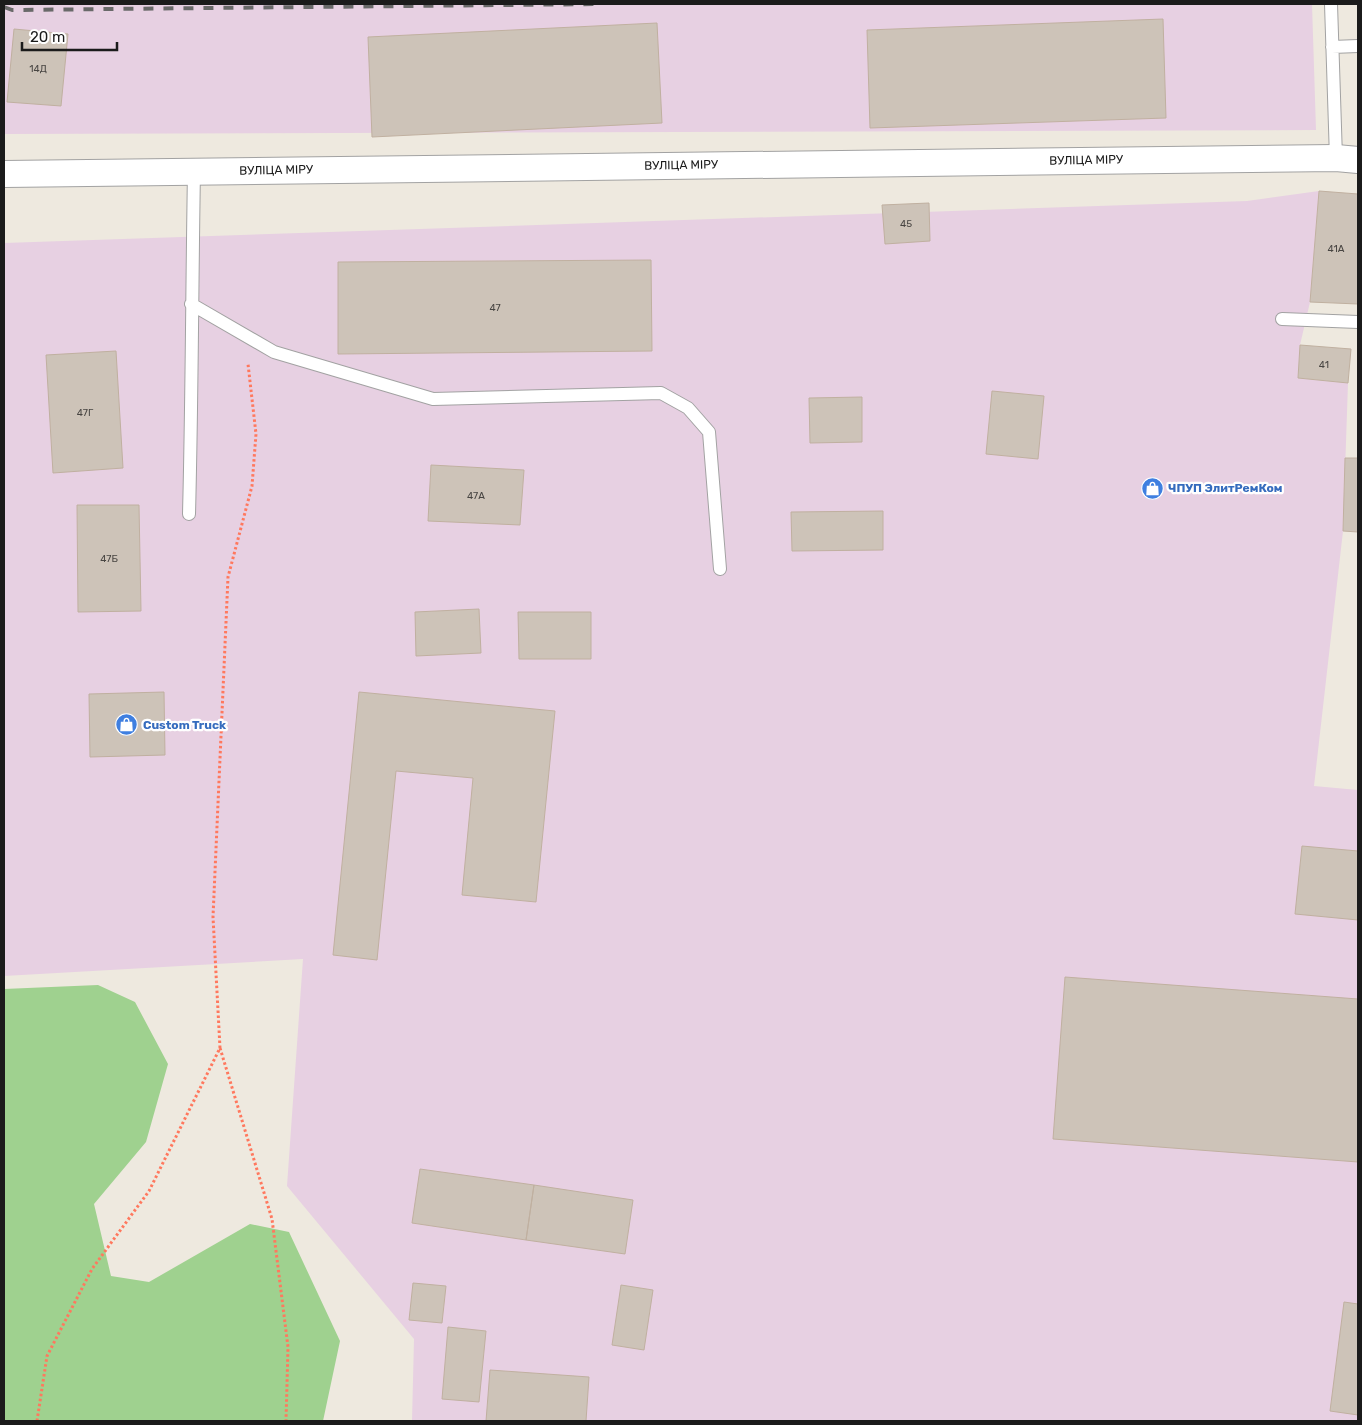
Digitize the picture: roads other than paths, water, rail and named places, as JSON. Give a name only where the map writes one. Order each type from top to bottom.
[{"type":"street","name":"ВУЛІЦА МІРУ","points":[[4,174],[1347,159]]},
{"type":"lane","points":[[1331,4],[1332,47],[1347,159]]},
{"type":"lane","points":[[1332,47],[1358,46]]},
{"type":"lane","points":[[189,514],[194,171]]},
{"type":"lane","points":[[191,304],[274,352],[433,399],[661,393],[688,408],[710,432],[720,569]]},
{"type":"lane","points":[[1282,319],[1358,322]]},
{"type":"railway","points":[[4,7],[12,10],[603,4]]},
{"type":"place","name":"ЧПУП ЭлитРемКом","points":[[1152,488]]},
{"type":"place","name":"Custom Truck","points":[[127,725]]}]
